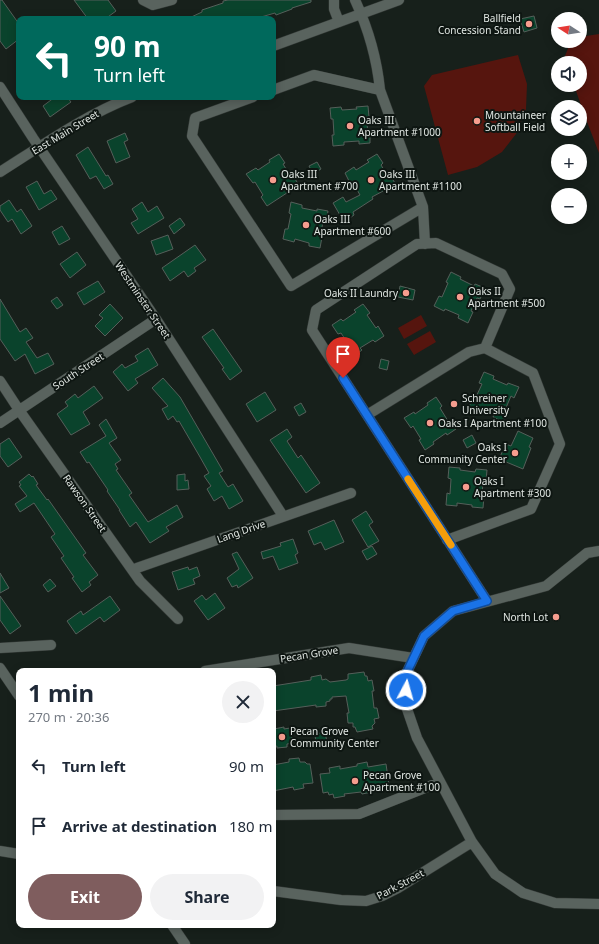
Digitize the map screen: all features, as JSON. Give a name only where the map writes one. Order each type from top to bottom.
[{"type":"street","points":[[143,0],[153,5],[172,0]]},
{"type":"street","points":[[334,0],[334,9],[338,22]]},
{"type":"street","points":[[355,0],[378,67],[380,90],[423,207],[425,244]]},
{"type":"street","points":[[276,45],[399,0]]},
{"type":"street","points":[[276,89],[314,75],[380,90]]},
{"type":"street","name":"Westminster Street","points":[[0,87],[156,319],[283,516]]},
{"type":"street","name":"East Main Street","points":[[0,172],[110,105],[124,100]]},
{"type":"street","points":[[246,100],[195,118],[192,136],[292,286],[423,207]]},
{"type":"street","points":[[485,348],[510,289],[502,274],[436,243],[417,244],[316,310],[312,330],[487,601]]},
{"type":"street","name":"South Street","points":[[0,423],[156,319]]},
{"type":"street","points":[[367,415],[469,352],[485,348],[533,373],[560,444],[531,509],[448,540]]},
{"type":"street","name":"Rawson Street","points":[[0,380],[19,410],[140,581],[178,619]]},
{"type":"street","name":"Lang Drive","points":[[133,571],[137,568],[351,493]]},
{"type":"street","points":[[598,906],[555,903],[523,893],[496,874],[472,842],[417,738],[406,706],[406,674],[424,636],[453,611],[546,586],[587,553],[599,551]]},
{"type":"street","points":[[0,648],[51,645]]},
{"type":"street","name":"Pecan Grove","points":[[224,668],[349,648],[413,658]]},
{"type":"street","points":[[0,668],[16,692]]},
{"type":"street","points":[[276,814],[360,814],[440,782]]},
{"type":"street","name":"Park Street","points":[[276,891],[341,900],[366,901],[382,896],[398,888],[472,842]]},
{"type":"street","points":[[0,851],[16,854]]},
{"type":"street","points":[[174,928],[185,944]]},
{"type":"shaded area","points":[[599,34],[599,153],[587,122],[587,100],[579,100],[576,92],[587,92],[587,56],[565,56],[568,48],[587,48],[587,36]]},
{"type":"shaded area","name":"Mountaineer Softball Field","points":[[518,55],[527,84],[526,109],[516,134],[502,152],[477,167],[448,175],[424,86],[432,75]]},
{"type":"shaded area","points":[[421,315],[427,326],[404,339],[398,328]]},
{"type":"shaded area","points":[[430,331],[436,342],[414,355],[407,344]]},
{"type":"building","points":[[0,0],[2,0],[16,20],[16,41],[6,49],[0,41]]},
{"type":"building","points":[[74,0],[108,0],[116,11],[109,16],[86,16]]},
{"type":"building","points":[[311,0],[311,2],[276,15],[275,13],[264,16],[193,16],[202,12],[202,10],[223,3],[223,1]]},
{"type":"building","name":"Ballfield Concession Stand","points":[[534,16],[537,28],[524,32],[520,19]]},
{"type":"building","points":[[51,100],[69,100],[71,102],[50,117],[43,106]]},
{"type":"building","name":"Oaks III Apartment #1000","points":[[368,106],[369,117],[366,117],[368,132],[370,132],[370,143],[359,144],[359,141],[344,142],[344,145],[333,146],[333,119],[331,119],[330,108],[341,107],[342,110],[357,109],[356,107]]},
{"type":"building","points":[[125,133],[128,140],[124,142],[130,157],[116,163],[107,141]]},
{"type":"building","points":[[88,147],[106,176],[108,175],[113,184],[104,189],[96,176],[90,179],[76,155]]},
{"type":"building","name":"Oaks III Apartment #700","points":[[279,154],[291,177],[293,176],[299,185],[267,206],[261,197],[263,195],[255,182],[253,183],[246,174],[256,168],[258,170],[270,162],[269,160]]},
{"type":"building","name":"Oaks III Apartment #1100","points":[[377,154],[383,163],[381,165],[389,178],[391,177],[397,186],[387,192],[385,190],[372,197],[373,199],[353,212],[354,215],[344,222],[333,203],[343,197],[346,202],[360,195],[352,181],[350,183],[345,173],[354,167],[356,170],[369,162],[367,160]]},
{"type":"building","points":[[317,162],[321,169],[313,174],[309,166]]},
{"type":"building","points":[[37,181],[44,194],[51,190],[57,199],[39,210],[26,187]]},
{"type":"building","points":[[9,200],[17,212],[21,209],[32,226],[21,234],[12,219],[8,222],[0,210],[0,206]]},
{"type":"building","points":[[142,202],[148,212],[157,206],[164,218],[138,234],[131,223],[138,219],[132,209]]},
{"type":"building","name":"Oaks III Apartment #600","points":[[291,202],[302,205],[302,208],[317,211],[317,209],[328,211],[326,222],[323,222],[320,237],[322,237],[320,248],[309,246],[309,243],[295,239],[294,242],[283,239],[285,229],[288,229],[291,214],[289,213]]},
{"type":"building","points":[[180,218],[185,225],[174,234],[169,226]]},
{"type":"building","points":[[62,226],[70,239],[59,245],[52,232]]},
{"type":"building","points":[[168,235],[173,249],[156,255],[151,241]]},
{"type":"building","points":[[195,245],[206,260],[194,268],[196,271],[188,277],[184,271],[170,281],[162,268]]},
{"type":"building","points":[[77,252],[86,265],[70,278],[60,264]]},
{"type":"building","name":"Oaks II Apartment #500","points":[[451,272],[461,277],[460,279],[474,286],[475,284],[485,288],[480,299],[477,298],[471,311],[473,312],[468,323],[458,318],[459,315],[445,309],[444,311],[434,306],[439,296],[442,297],[448,283],[446,282]]},
{"type":"building","points":[[98,281],[105,292],[84,305],[77,293]]},
{"type":"building","name":"Oaks II Laundry","points":[[400,286],[415,290],[413,300],[398,297]]},
{"type":"building","points":[[57,297],[63,305],[57,309],[51,301]]},
{"type":"building","points":[[0,299],[20,332],[26,328],[33,338],[26,342],[37,358],[48,353],[54,364],[35,374],[25,354],[15,361],[0,339]]},
{"type":"building","points":[[110,304],[123,318],[105,336],[95,326],[103,318],[99,315]]},
{"type":"building","points":[[363,304],[370,313],[367,315],[376,328],[378,326],[384,336],[375,342],[373,340],[360,348],[362,350],[353,357],[346,347],[349,345],[341,333],[338,334],[332,325],[341,319],[343,321],[356,312],[354,310]]},
{"type":"building","points":[[213,329],[242,371],[230,380],[222,369],[224,368],[202,337]]},
{"type":"building","points":[[148,348],[158,365],[135,379],[138,383],[128,391],[113,372],[122,364],[125,368],[138,361],[135,356]]},
{"type":"building","points":[[381,359],[389,361],[387,370],[379,368]]},
{"type":"building","points":[[484,372],[494,376],[493,379],[507,385],[508,383],[519,387],[514,398],[511,396],[505,410],[507,411],[503,422],[493,417],[494,415],[480,409],[479,411],[469,407],[473,396],[476,397],[482,384],[479,383]]},
{"type":"building","points":[[163,378],[180,397],[223,471],[219,473],[228,487],[233,484],[243,501],[229,509],[222,496],[214,501],[207,489],[211,486],[204,476],[209,473],[179,421],[177,422],[173,416],[168,420],[162,409],[168,406],[152,388]]},
{"type":"building","points":[[94,386],[103,398],[83,412],[90,424],[71,435],[57,414],[68,406],[65,402],[75,394],[78,398]]},
{"type":"building","points":[[265,392],[276,410],[257,422],[246,404]]},
{"type":"building","name":"Oaks I Apartment #100","points":[[436,397],[442,406],[440,408],[448,421],[450,420],[456,429],[447,435],[446,433],[425,450],[419,440],[421,439],[413,426],[411,428],[404,418],[414,412],[415,414]]},
{"type":"building","points":[[301,403],[306,412],[299,416],[294,407]]},
{"type":"building","points":[[106,419],[117,438],[109,443],[121,460],[115,464],[118,469],[116,470],[132,493],[129,495],[148,522],[177,505],[183,517],[166,527],[169,531],[150,543],[136,522],[130,527],[107,491],[108,490],[89,462],[87,463],[80,452],[106,436],[99,425]]},
{"type":"building","points":[[287,429],[292,437],[287,441],[298,458],[301,455],[320,483],[306,493],[270,440]]},
{"type":"building","name":"Oaks I Community Center","points":[[518,431],[533,438],[523,469],[499,459],[506,444],[511,446]]},
{"type":"building","points":[[472,435],[476,443],[467,448],[463,440]]},
{"type":"building","points":[[9,438],[22,457],[8,467],[0,456],[0,444]]},
{"type":"building","name":"Oaks I Apartment #300","points":[[449,467],[475,472],[476,469],[487,470],[486,481],[483,481],[483,508],[457,503],[457,506],[446,505],[447,493],[450,494],[451,479],[448,478]]},
{"type":"building","points":[[29,474],[32,477],[33,476],[38,484],[36,485],[47,500],[48,499],[86,553],[83,555],[98,575],[89,582],[91,585],[82,592],[61,558],[64,556],[51,537],[55,534],[34,503],[20,512],[15,504],[27,496],[19,486],[21,485],[19,482]]},
{"type":"building","points":[[185,474],[185,481],[188,480],[189,489],[177,490],[177,475]]},
{"type":"building","points":[[366,511],[373,522],[369,525],[379,541],[368,547],[352,520]]},
{"type":"building","points":[[334,520],[344,542],[325,550],[321,542],[314,545],[308,531]]},
{"type":"building","points":[[293,539],[298,553],[295,555],[298,563],[279,570],[273,556],[263,559],[261,552],[281,546],[280,543]]},
{"type":"building","points":[[372,546],[377,554],[367,560],[362,551]]},
{"type":"building","points":[[237,552],[253,578],[238,588],[237,585],[232,587],[227,578],[239,569],[232,554]]},
{"type":"building","points":[[188,567],[189,570],[197,567],[200,576],[193,579],[195,584],[178,590],[172,572]]},
{"type":"building","points":[[0,573],[9,588],[0,593]]},
{"type":"building","points":[[50,579],[56,586],[48,592],[43,585]]},
{"type":"building","points":[[215,593],[225,608],[208,620],[194,601],[202,595],[206,600]]},
{"type":"building","points":[[0,596],[21,626],[10,634],[0,620]]},
{"type":"building","points":[[110,596],[120,610],[104,622],[100,617],[76,634],[67,621],[81,611],[83,615]]},
{"type":"building","points":[[364,672],[368,681],[372,680],[374,691],[372,691],[374,708],[377,708],[379,718],[374,719],[375,723],[372,726],[373,729],[357,732],[355,727],[353,727],[353,723],[348,723],[347,713],[349,713],[346,696],[332,697],[330,701],[326,702],[326,706],[316,707],[316,705],[276,711],[276,686],[311,680],[311,677],[321,675],[322,680],[326,679],[330,682],[346,680],[348,679],[348,674]]},
{"type":"building","name":"Pecan Grove Community Center","points":[[284,727],[284,729],[290,728],[293,743],[287,744],[287,747],[277,748],[276,729]]},
{"type":"building","points":[[325,732],[327,742],[316,744],[315,734]]},
{"type":"building","points":[[299,758],[300,762],[310,764],[313,783],[303,784],[304,788],[294,790],[293,787],[276,790],[276,764],[289,762],[289,759]]},
{"type":"building","name":"Pecan Grove Apartment #100","points":[[367,762],[368,767],[386,764],[389,785],[371,788],[372,792],[362,794],[361,792],[344,794],[345,796],[334,798],[333,794],[329,795],[328,792],[323,793],[320,774],[330,773],[329,768],[340,766],[340,769],[357,766],[357,764]]},
{"type":"slow traffic","points":[[408,479],[451,545]]},
{"type":"place","name":"Ballfield Concession Stand","points":[[529,24]]},
{"type":"place","name":"Mountaineer Softball Field","points":[[477,121]]},
{"type":"place","name":"Oaks III Apartment #1000","points":[[350,126]]},
{"type":"place","name":"Oaks III Apartment #700","points":[[273,180]]},
{"type":"place","name":"Oaks III Apartment #1100","points":[[371,180]]},
{"type":"place","name":"Oaks III Apartment #600","points":[[306,225]]},
{"type":"place","name":"Oaks II Laundry","points":[[406,293]]},
{"type":"place","name":"Oaks II Apartment #500","points":[[460,297]]},
{"type":"place","name":"Schreiner University","points":[[454,404]]},
{"type":"place","name":"Oaks I Apartment #100","points":[[430,423]]},
{"type":"place","name":"Oaks I Community Center","points":[[515,453]]},
{"type":"place","name":"Oaks I Apartment #300","points":[[466,487]]},
{"type":"place","name":"North Lot","points":[[556,617]]},
{"type":"place","name":"Pecan Grove Community Center","points":[[282,737]]},
{"type":"place","name":"Pecan Grove Apartment #100","points":[[355,781]]},
{"type":"route","points":[[343,378],[487,601],[453,611],[424,636],[406,674],[406,690]]}]
